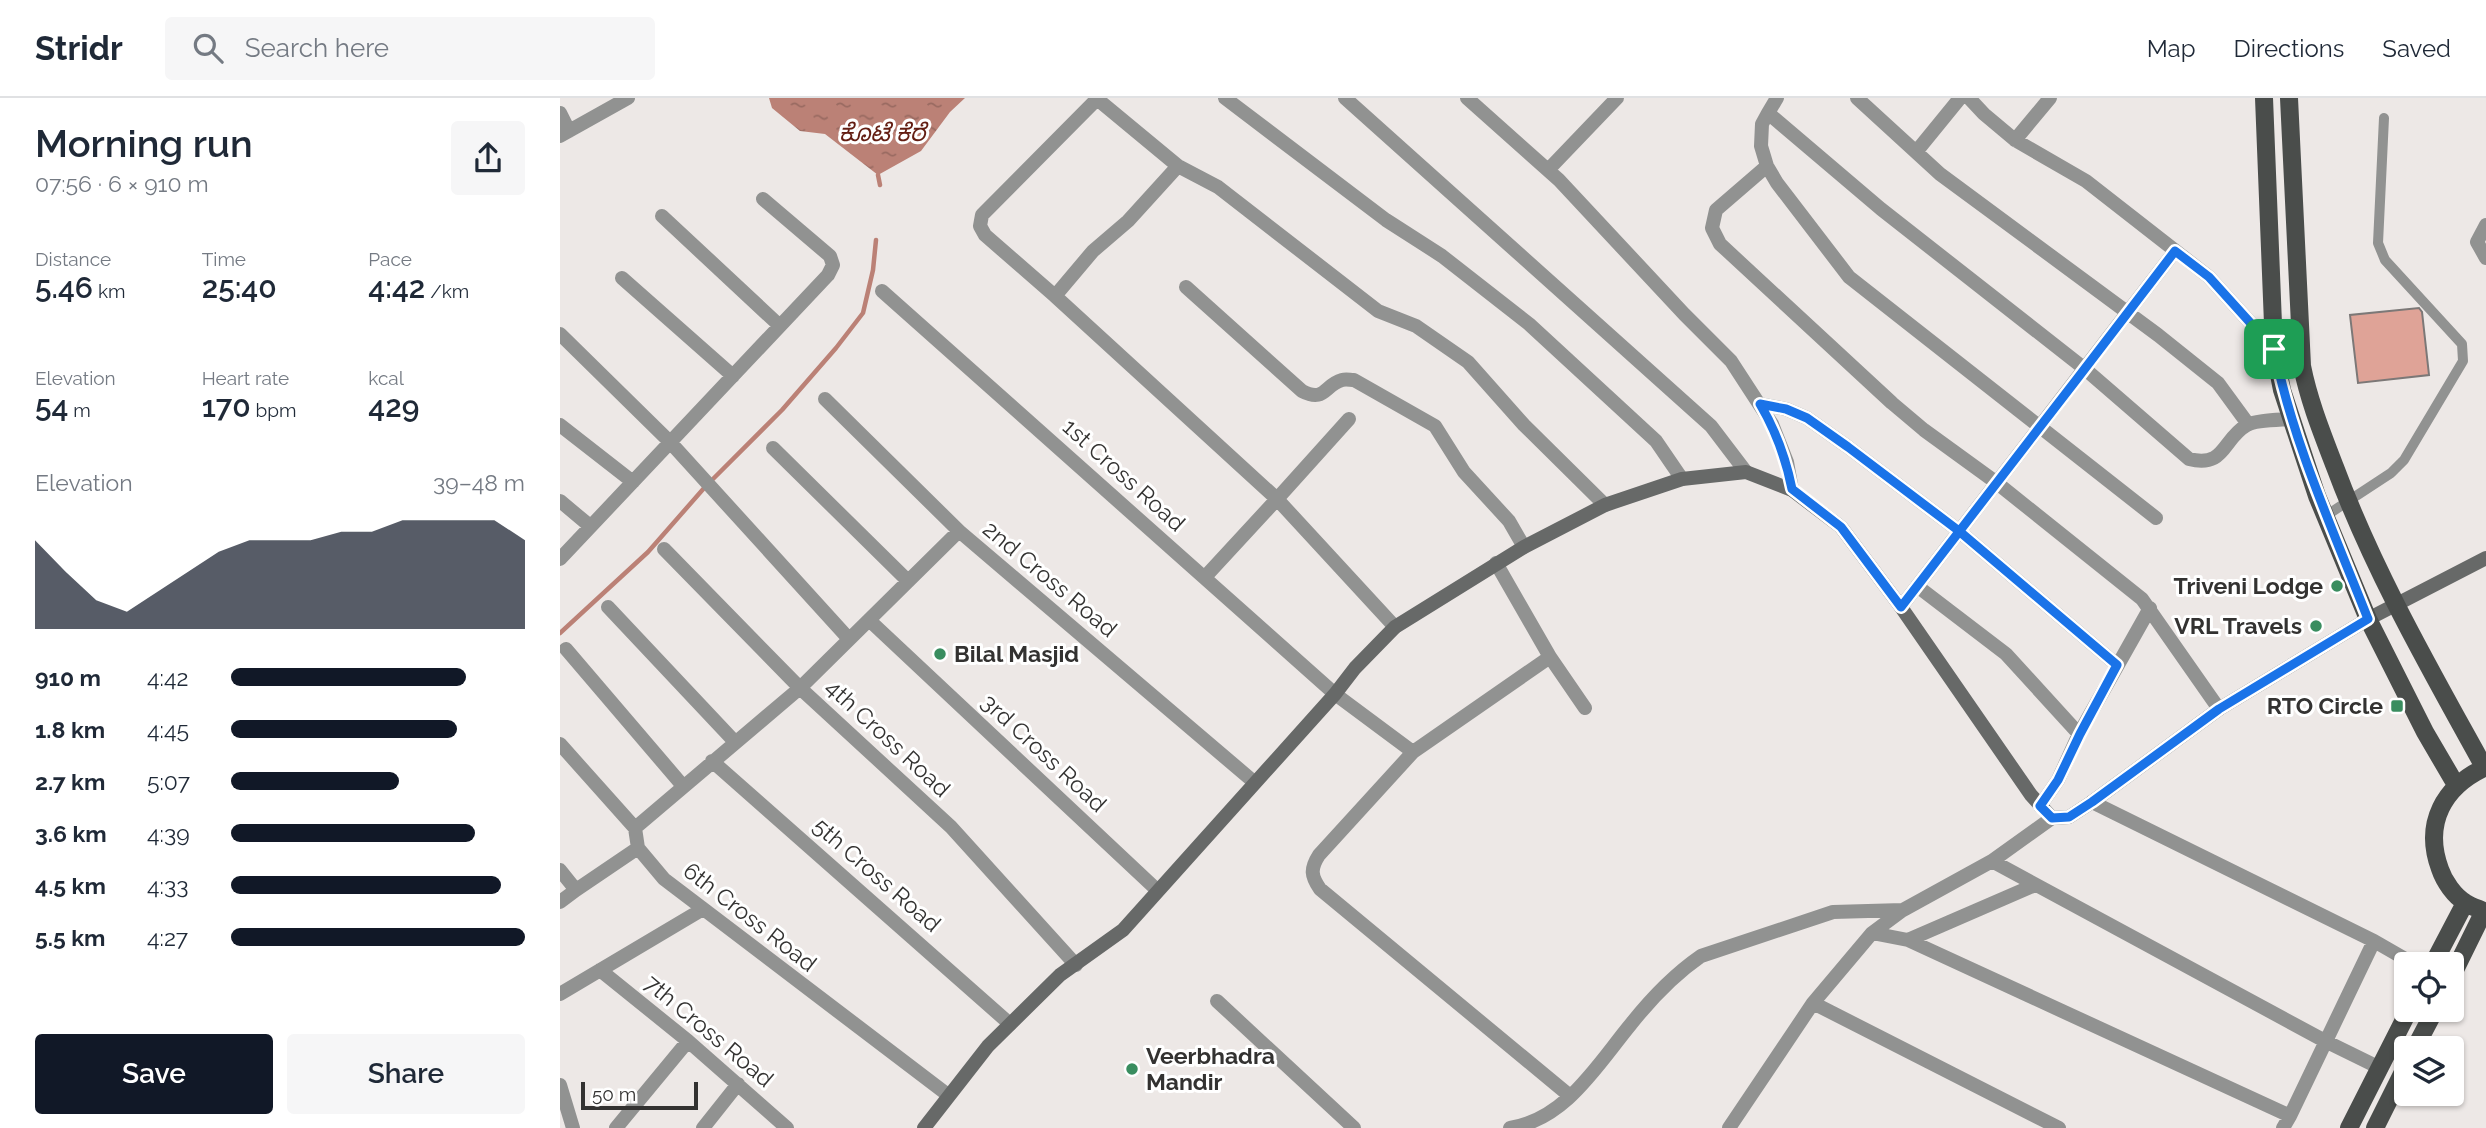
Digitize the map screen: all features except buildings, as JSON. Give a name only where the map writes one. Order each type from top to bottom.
[{"type":"main road","points":[[2264,98],[2274,349],[2282,390],[2317,496],[2368,619],[2425,732],[2456,785]]},
{"type":"main road","points":[[2288,98],[2302,366],[2309,399],[2348,502],[2394,604],[2485,767],[2456,785],[2444,800],[2436,818],[2433,838],[2435,857],[2442,876],[2465,903],[2485,912],[2464,953]]},
{"type":"main road","points":[[2439,952],[2465,903]]},
{"type":"main road","points":[[2349,1128],[2402,1022]]},
{"type":"main road","points":[[2375,1128],[2394,1090]]},
{"type":"street","points":[[560,113],[565,133],[628,98]]},
{"type":"street","points":[[1225,98],[1386,220],[1442,256],[1529,324],[1656,441],[1682,479]]},
{"type":"street","points":[[1345,98],[1711,426],[1746,472]]},
{"type":"street","points":[[1466,98],[1548,170],[1731,360],[1772,424],[1787,462],[1792,489]]},
{"type":"street","points":[[1548,170],[1617,98]]},
{"type":"street","points":[[1777,98],[1762,124],[1761,146],[1767,166],[1849,277],[2156,518]]},
{"type":"street","points":[[1857,98],[1940,174],[2218,383],[2248,424]]},
{"type":"street","points":[[1916,152],[1960,98]]},
{"type":"street","points":[[1969,98],[2015,140],[2086,181],[2209,277],[2274,349]]},
{"type":"street","points":[[2015,140],[2050,98]]},
{"type":"street","points":[[1395,627],[1277,499],[985,235],[979,226],[982,215],[1096,99],[1178,166],[1218,187],[1378,311],[1416,326],[1468,362],[1524,425],[1605,505]]},
{"type":"street","points":[[1768,113],[1881,209],[2085,369],[2189,459],[2204,463],[2216,457],[2248,424],[2292,419]]},
{"type":"street","points":[[1055,296],[1093,251],[1128,221],[1178,166]]},
{"type":"street","points":[[1767,166],[1716,210],[1712,228],[1720,244],[1924,430],[1997,483],[2143,598],[2219,709]]},
{"type":"street","points":[[560,559],[828,275],[834,265],[830,257],[763,199]]},
{"type":"street","points":[[662,216],[780,326]]},
{"type":"street","points":[[2486,225],[2477,242],[2486,258]]},
{"type":"street","points":[[1901,607],[2175,251]]},
{"type":"street","points":[[622,278],[733,376]]},
{"type":"street","points":[[1186,287],[1302,390],[1311,395],[1321,395],[1341,380],[1354,380],[1435,426],[1446,440],[1453,457],[1509,521],[1524,547]]},
{"type":"street","name":"1st Cross Road","points":[[882,291],[1335,694],[1413,752]]},
{"type":"street","points":[[560,334],[670,442],[849,639]]},
{"type":"street","name":"2nd Cross Road","points":[[825,399],[959,531],[1254,782]]},
{"type":"street","points":[[1760,404],[1786,409],[1807,418],[1959,531],[2117,665]]},
{"type":"street","points":[[1205,577],[1349,419]]},
{"type":"street","points":[[560,425],[633,482]]},
{"type":"street","points":[[773,448],[908,581]]},
{"type":"street","points":[[924,1128],[988,1046],[1060,975],[1123,930],[1335,694],[1355,668],[1395,627],[1496,563],[1605,505],[1682,479],[1746,472],[1792,489],[1841,527],[1901,607],[2040,806],[2052,818]]},
{"type":"street","points":[[560,501],[590,526]]},
{"type":"street","points":[[635,828],[800,688],[959,531]]},
{"type":"street","name":"4th Cross Road","points":[[664,549],[800,688],[951,827],[1076,965]]},
{"type":"street","points":[[1729,1128],[1813,1003],[1872,933],[1903,910],[1992,861],[2052,818],[2069,817],[2219,709],[2394,604],[2486,558]]},
{"type":"street","points":[[1496,563],[1550,657],[1585,708]]},
{"type":"street","points":[[1917,586],[2006,654],[2080,734]]},
{"type":"street","points":[[608,607],[735,742]]},
{"type":"street","points":[[2040,806],[2058,780],[2080,734],[2150,608]]},
{"type":"street","name":"3rd Cross Road","points":[[869,620],[1157,890]]},
{"type":"street","points":[[566,649],[683,786]]},
{"type":"street","points":[[1550,657],[1413,752],[1319,855],[1312,867],[1312,877],[1320,889],[1570,1096]]},
{"type":"street","points":[[560,744],[635,828],[638,848],[560,902]]},
{"type":"street","name":"5th Cross Road","points":[[712,761],[1010,1024]]},
{"type":"street","points":[[2092,802],[2394,952]]},
{"type":"street","name":"6th Cross Road","points":[[638,848],[664,878],[948,1095]]},
{"type":"street","points":[[1992,861],[2378,1067]]},
{"type":"street","points":[[560,870],[576,890]]},
{"type":"street","points":[[1908,940],[2035,885]]},
{"type":"street","points":[[560,994],[703,909]]},
{"type":"street","points":[[1510,1128],[1526,1127],[1547,1116],[1570,1096],[1585,1082],[1633,1022],[1700,956],[1833,912],[1903,910]]},
{"type":"street","points":[[1872,933],[1908,940],[2286,1122],[2374,941]]},
{"type":"street","name":"7th Cross Road","points":[[600,970],[688,1041],[786,1128]]},
{"type":"street","points":[[1217,1001],[1354,1128]]},
{"type":"street","points":[[1813,1003],[2060,1128]]},
{"type":"street","points":[[615,1128],[688,1041]]},
{"type":"street","points":[[703,1128],[738,1084]]},
{"type":"street","points":[[560,1085],[568,1122]]},
{"type":"lane","points":[[2327,515],[2391,473],[2404,460],[2463,361],[2462,344],[2385,260],[2378,243],[2384,118]]},
{"type":"water","name":"ಕೊಟೆ ಕೆರೆ","points":[[769,98],[965,98],[950,112],[921,151],[878,175],[825,134],[800,131],[772,108]]},
{"type":"waterway","points":[[878,175],[880,185]]},
{"type":"waterway","points":[[713,479],[782,410],[863,313],[873,270],[876,240]]},
{"type":"waterway","points":[[560,633],[648,552],[705,487]]},
{"type":"place","name":"Triveni Lodge","points":[[2337,586]]},
{"type":"place","name":"VRL Travels","points":[[2316,626]]},
{"type":"place","name":"Bilal Masjid","points":[[940,654]]},
{"type":"place","name":"RTO Circle","points":[[2397,706]]},
{"type":"place","name":"Veerbhadra Mandir","points":[[1132,1069]]},
{"type":"route","points":[[2274,349],[2209,277],[2175,251],[1997,483],[1959,531],[1901,607],[1841,527],[1792,489],[1787,462],[1772,424],[1760,404],[1786,409],[1807,418],[1848,447],[1959,531],[2117,665],[2058,780],[2040,806],[2052,818],[2069,817],[2219,709],[2368,619],[2317,496],[2282,390],[2274,349]]}]
